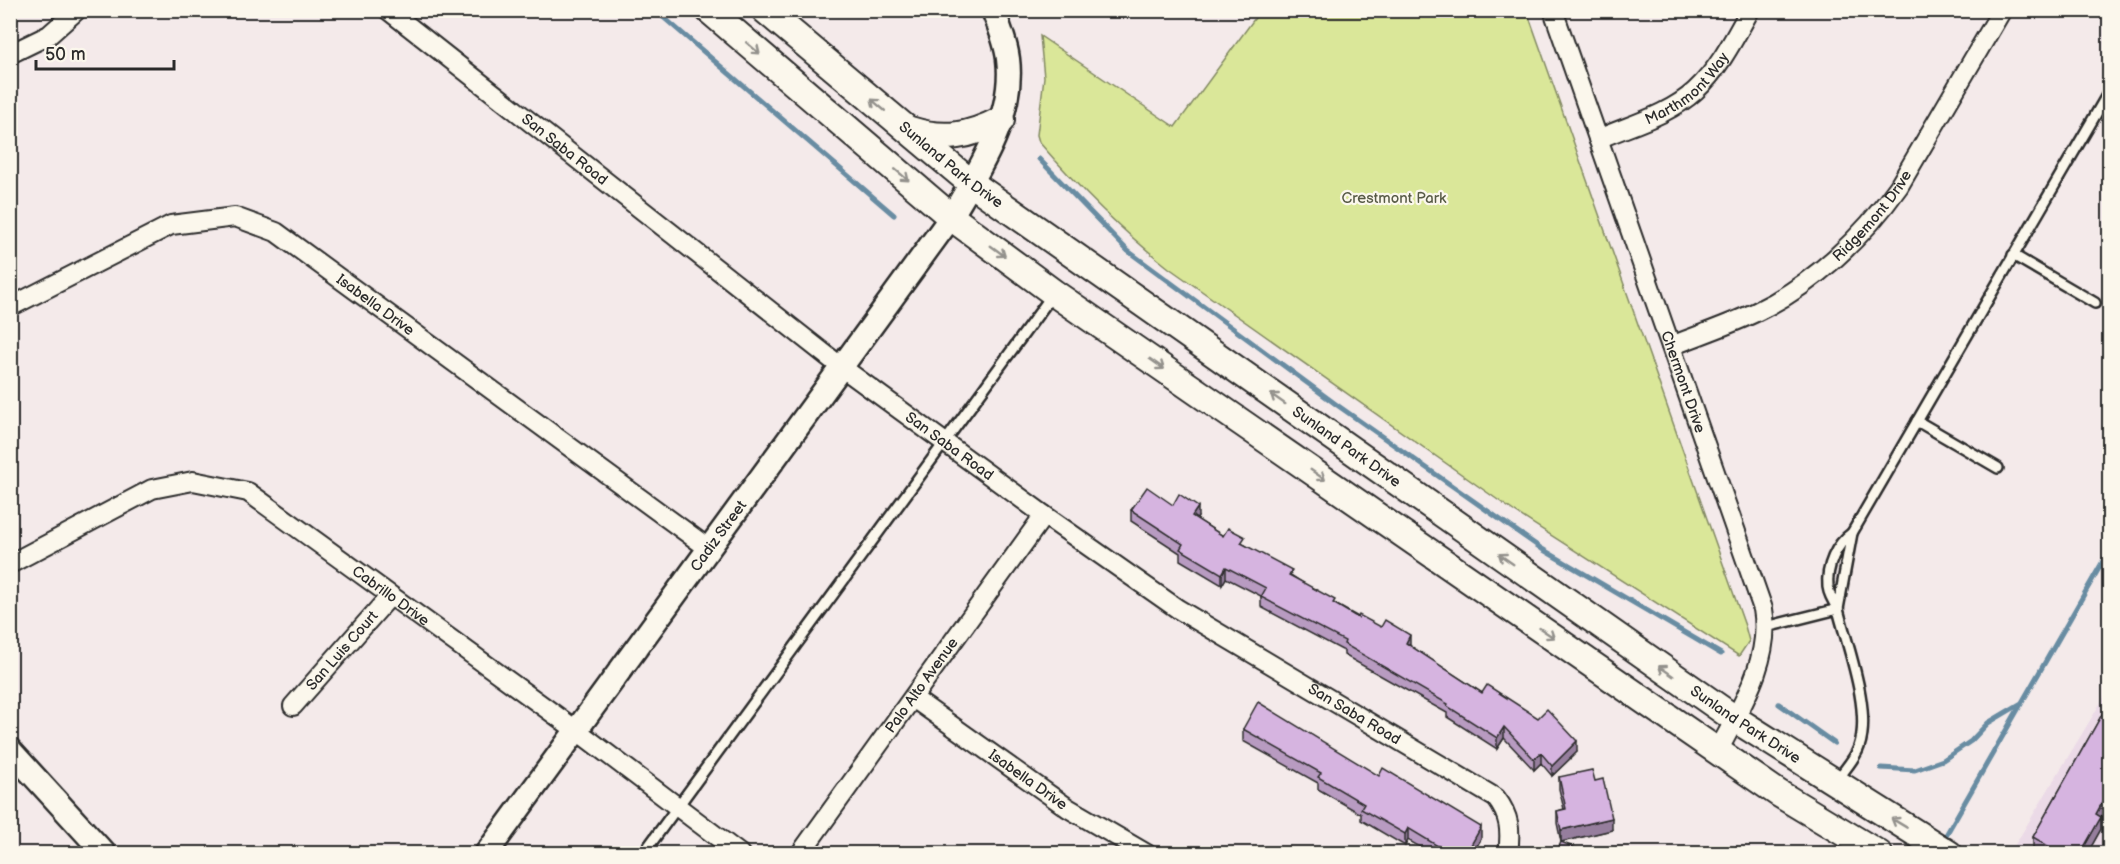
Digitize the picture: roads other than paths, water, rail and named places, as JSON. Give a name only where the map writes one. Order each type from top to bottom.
[{"type":"main road","points":[[709,10],[951,217],[1054,293],[1778,793],[1879,854]]},
{"type":"main road","name":"Sunland Park Drive","points":[[765,10],[971,183],[1735,719],[1949,854]]},
{"type":"main road","points":[[906,128],[932,136],[975,133],[1001,120]]},
{"type":"street","points":[[10,54],[49,35],[77,10]]},
{"type":"street","name":"San Saba Road","points":[[388,10],[840,366],[1044,515],[1178,609],[1496,798],[1506,812],[1511,832],[1508,854]]},
{"type":"street","name":"Cadiz Street","points":[[486,854],[840,366],[951,217],[971,183],[1001,120],[1008,91],[1008,59],[993,10]]},
{"type":"street","name":"Chermont Drive","points":[[1552,10],[1763,609],[1766,627],[1763,655],[1718,752]]},
{"type":"street","name":"Marthmont Way","points":[[1598,139],[1670,108],[1693,93],[1720,61],[1750,10]]},
{"type":"street","name":"Ridgemont Drive","points":[[1671,346],[1758,311],[1826,266],[1856,239],[1899,186],[2001,10]]},
{"type":"street","name":"Isabella Drive","points":[[10,307],[171,225],[235,217],[276,232],[708,548]]},
{"type":"street","name":"Cabrillo Drive","points":[[10,564],[152,489],[193,481],[248,492],[678,805],[740,854]]},
{"type":"street","name":"Palo Alto Avenue","points":[[800,854],[1044,515]]},
{"type":"street","name":"San Luis Court","points":[[293,706],[390,597]]},
{"type":"street","name":"Isabella Drive","points":[[913,698],[1068,808],[1147,854]]},
{"type":"street","points":[[10,750],[105,854]]},
{"type":"lane","points":[[1838,609],[1852,533],[2109,90]]},
{"type":"lane","points":[[2013,255],[2095,303]]},
{"type":"lane","points":[[643,854],[1054,293]]},
{"type":"lane","points":[[1917,421],[1998,468]]},
{"type":"lane","points":[[1835,784],[1859,747],[1863,729],[1862,707],[1838,609],[1828,587],[1830,569],[1841,540],[1852,533]]},
{"type":"lane","points":[[1766,627],[1838,609]]},
{"type":"waterway","points":[[655,10],[894,215]]},
{"type":"waterway","points":[[1039,159],[1128,251],[1337,405],[1542,549],[1721,654]]},
{"type":"waterway","points":[[1946,835],[2110,549]]},
{"type":"waterway","points":[[1779,704],[1834,743]]},
{"type":"waterway","points":[[1881,768],[1915,770],[1943,760],[1971,741],[1988,723],[2020,704]]},
{"type":"park label","name":"Crestmont Park","points":[[1394,198]]}]
